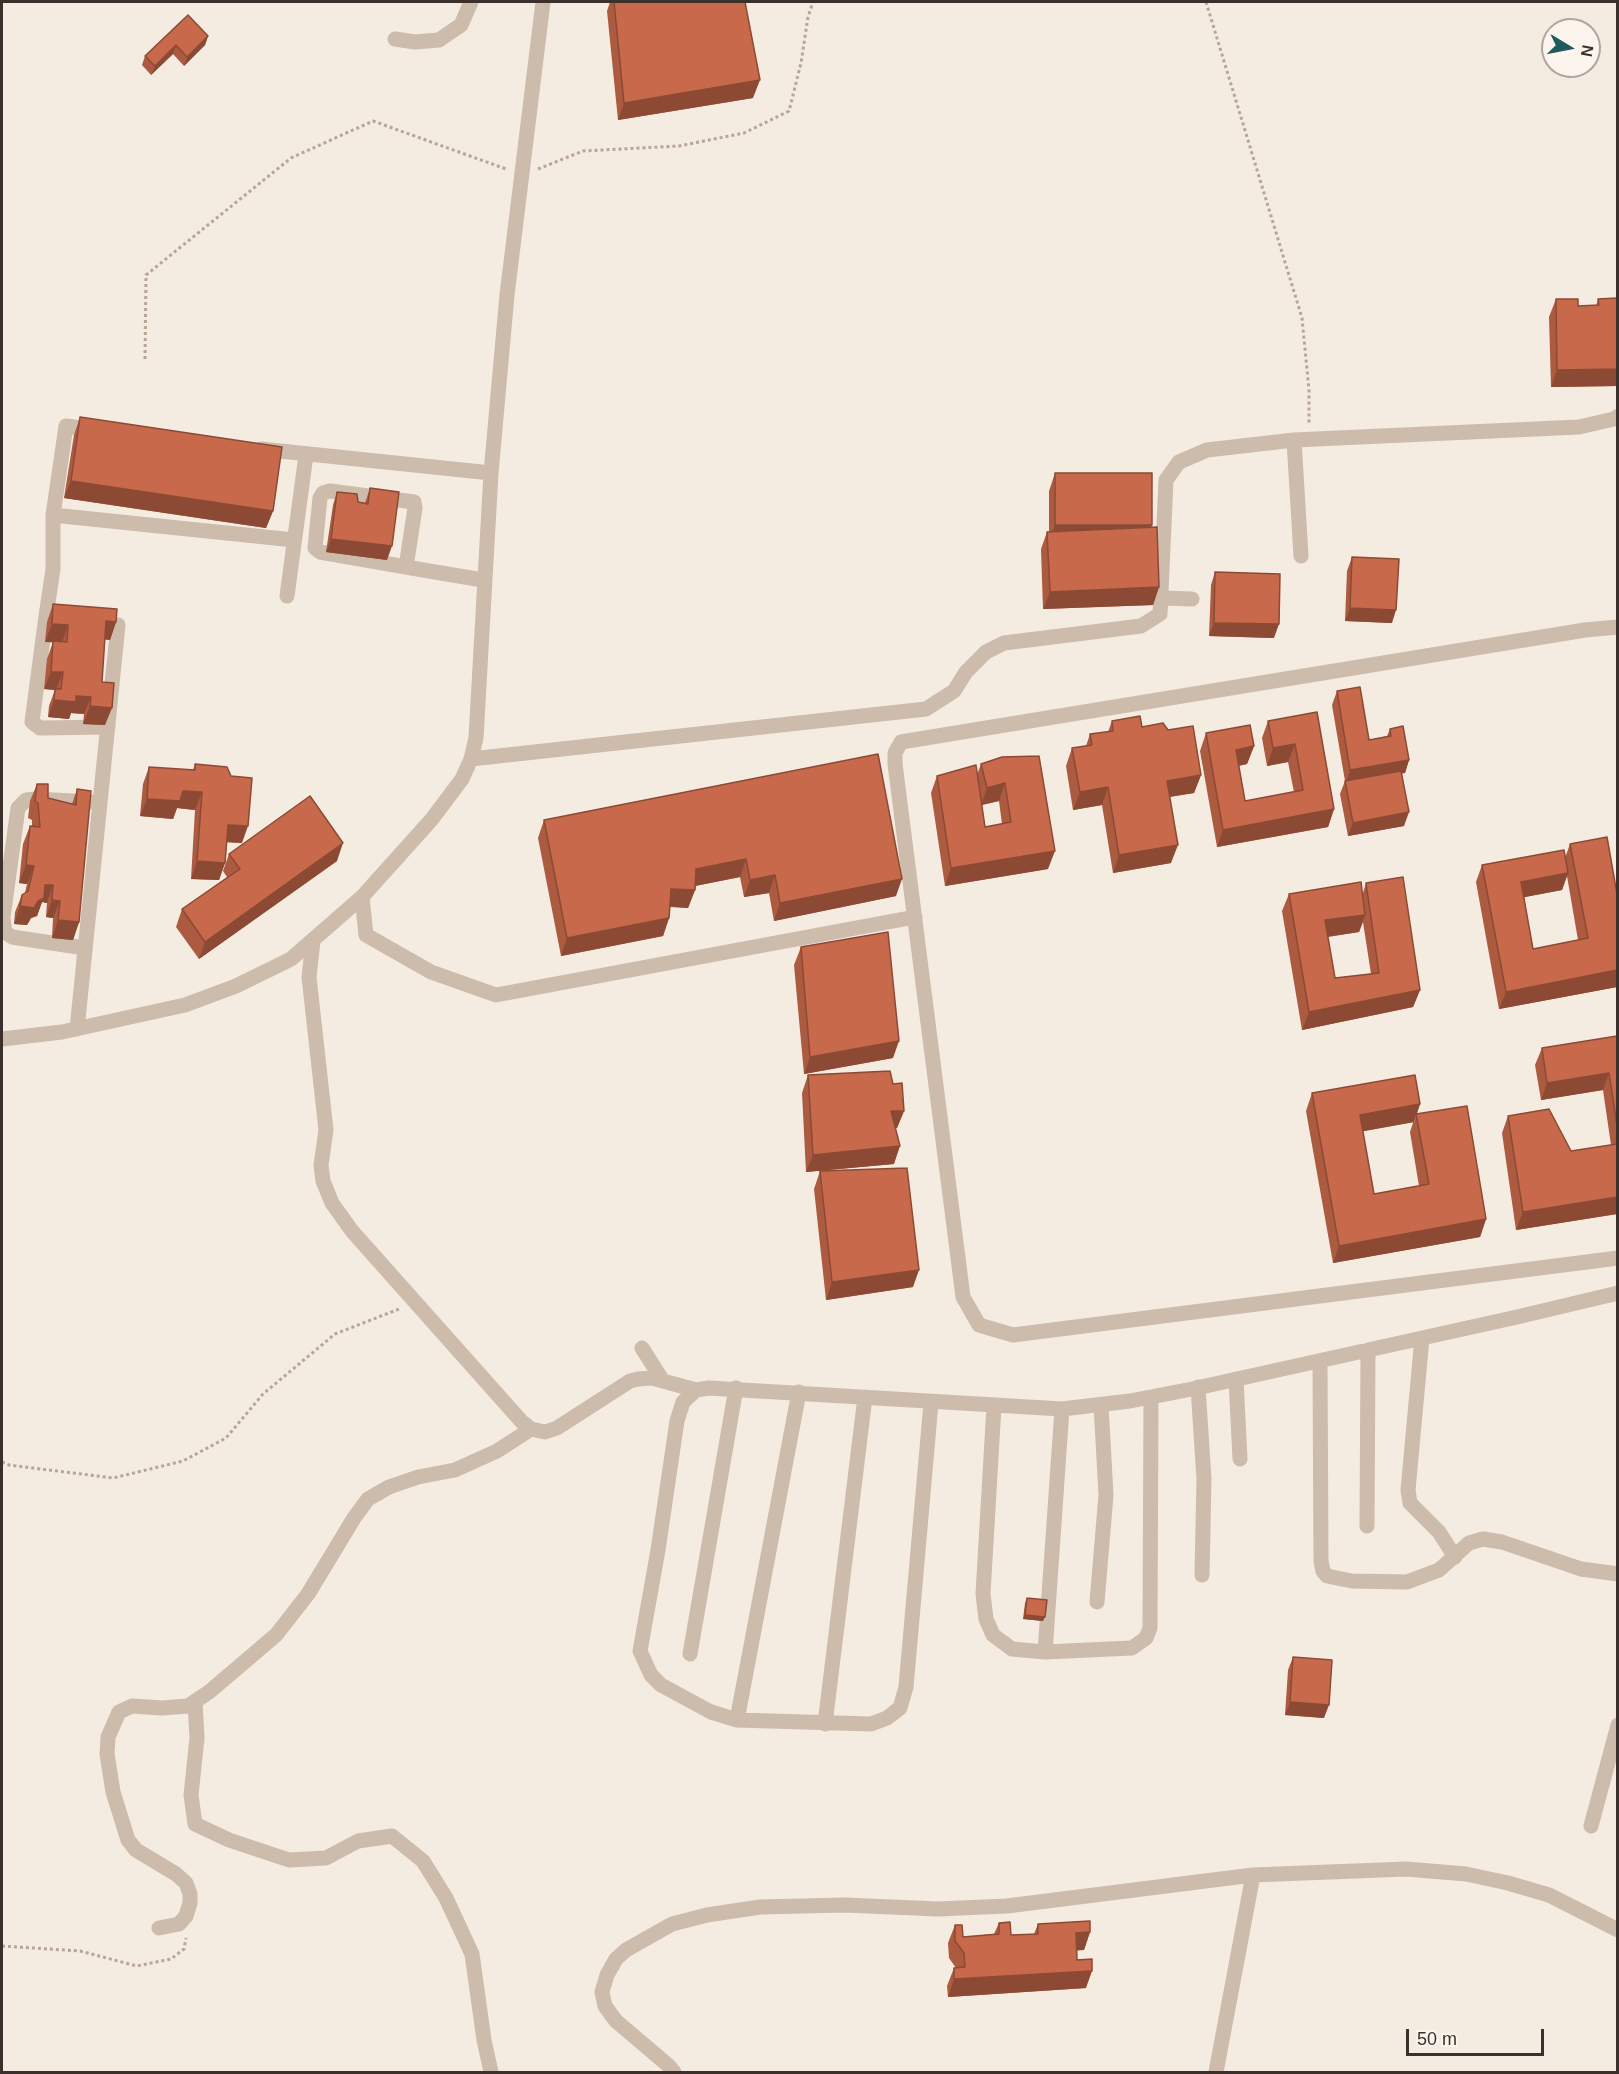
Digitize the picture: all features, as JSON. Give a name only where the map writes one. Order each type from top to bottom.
[{"type":"street","points":[[395,39],[415,42],[439,40],[462,25],[471,2]]},
{"type":"street","points":[[2,1039],[77,1029],[185,1005],[236,986],[291,959],[362,897],[432,819],[462,779],[471,759],[476,738],[483,580],[507,295],[543,2]]},
{"type":"street","points":[[471,759],[926,709],[954,691],[966,672],[986,652],[1004,643],[1141,626],[1160,614],[1166,480],[1179,462],[1207,450],[1302,439],[1579,427],[1617,416]]},
{"type":"street","points":[[108,727],[40,728],[32,722],[53,569],[53,515],[66,426],[112,431]]},
{"type":"street","points":[[1301,556],[1302,439]]},
{"type":"street","points":[[249,448],[491,473]]},
{"type":"street","points":[[287,596],[306,455]]},
{"type":"street","points":[[406,567],[414,502],[330,491],[323,493],[320,498],[315,548],[320,552],[406,567],[483,580]]},
{"type":"street","points":[[53,515],[294,540]]},
{"type":"street","points":[[1161,598],[1192,599]]},
{"type":"street","points":[[46,616],[118,625],[77,1029]]},
{"type":"street","points":[[1617,627],[1574,632],[901,742],[895,753],[963,1297],[979,1325],[1012,1335],[1617,1258]]},
{"type":"street","points":[[85,948],[12,936],[5,932],[3,926],[4,909],[18,808],[26,800],[36,799],[100,802]]},
{"type":"street","points":[[362,897],[366,935],[430,972],[496,995],[915,918]]},
{"type":"street","points":[[313,941],[309,978],[326,1130],[321,1165],[323,1181],[332,1203],[352,1231],[522,1422],[531,1429],[544,1432],[557,1428],[630,1381],[652,1378],[696,1390],[709,1388],[799,1392],[1062,1409],[1101,1405],[1236,1379],[1617,1293]]},
{"type":"street","points":[[1422,1338],[1408,1490],[1410,1503],[1439,1532],[1455,1557]]},
{"type":"street","points":[[642,1348],[663,1381]]},
{"type":"street","points":[[1367,1526],[1368,1350]]},
{"type":"street","points":[[1320,1360],[1323,1570],[1327,1576],[1352,1581],[1407,1582],[1439,1570],[1469,1543],[1483,1539],[1502,1542],[1581,1569],[1617,1574]]},
{"type":"street","points":[[1236,1379],[1240,1459]]},
{"type":"street","points":[[1198,1387],[1204,1479],[1202,1575]]},
{"type":"street","points":[[690,1654],[736,1389]]},
{"type":"street","points":[[696,1390],[683,1402],[677,1421],[640,1651],[651,1675],[661,1685],[711,1712],[737,1720],[871,1724],[887,1718],[900,1708],[906,1687],[931,1402]]},
{"type":"street","points":[[737,1720],[799,1392]]},
{"type":"street","points":[[825,1724],[865,1397]]},
{"type":"street","points":[[994,1406],[983,1594],[986,1619],[993,1635],[1012,1649],[1045,1652],[1132,1648],[1146,1638],[1150,1628],[1151,1397]]},
{"type":"street","points":[[1097,1602],[1106,1495],[1101,1405]]},
{"type":"street","points":[[1045,1652],[1062,1409]]},
{"type":"street","points":[[159,1928],[179,1924],[186,1916],[190,1894],[186,1883],[176,1874],[136,1850],[128,1840],[114,1792],[107,1754],[108,1737],[119,1712],[132,1706],[162,1708],[188,1706],[209,1692],[276,1635],[308,1594],[368,1499],[389,1487],[418,1477],[455,1470],[497,1451],[531,1429]]},
{"type":"street","points":[[195,1701],[197,1738],[191,1795],[195,1824],[229,1840],[289,1860],[326,1858],[358,1841],[392,1836],[423,1861],[446,1898],[472,1954],[491,2073]]},
{"type":"street","points":[[1591,1826],[1617,1725]]},
{"type":"street","points":[[674,2073],[669,2066],[616,2021],[604,2006],[602,1992],[607,1975],[616,1959],[626,1950],[672,1924],[707,1915],[760,1907],[845,1905],[938,1909],[1007,1906],[1253,1875],[1406,1869],[1466,1874],[1508,1883],[1549,1895],[1617,1930]]},
{"type":"street","points":[[1216,2073],[1253,1875]]},
{"type":"path","points":[[145,359],[146,275],[291,158],[373,121],[522,175],[583,152],[679,146],[744,134],[789,111],[813,2]]},
{"type":"path","points":[[1206,2],[1302,318],[1309,390],[1302,439]]},
{"type":"path","points":[[2,1462],[9,1465],[113,1478],[183,1461],[226,1438],[263,1394],[335,1334],[416,1302]]},
{"type":"path","points":[[2,1946],[80,1951],[137,1966],[171,1959],[184,1949],[190,1922],[189,1907]]},
{"type":"building","points":[[614,2],[745,2],[760,80],[624,103]]},
{"type":"building","points":[[188,15],[208,36],[187,57],[176,45],[155,66],[145,56]]},
{"type":"building","points":[[1617,298],[1617,369],[1557,370],[1556,299],[1578,299],[1578,306],[1599,305],[1598,299]]},
{"type":"building","points":[[80,417],[282,447],[273,511],[71,481]]},
{"type":"building","points":[[1055,473],[1152,473],[1152,525],[1055,525]]},
{"type":"building","points":[[370,488],[399,492],[392,546],[331,539],[337,492],[357,494],[358,502],[368,504]]},
{"type":"building","points":[[1157,527],[1159,587],[1050,592],[1047,532]]},
{"type":"building","points":[[1352,557],[1399,559],[1396,610],[1350,608]]},
{"type":"building","points":[[1215,572],[1280,574],[1279,624],[1214,623]]},
{"type":"building","points":[[53,604],[117,609],[116,622],[106,621],[102,682],[114,683],[112,708],[90,706],[91,697],[76,696],[76,702],[54,700],[55,689],[61,689],[63,672],[51,672],[53,641],[67,642],[68,625],[52,624]]},
{"type":"building","points":[[1360,687],[1369,740],[1391,736],[1390,729],[1403,726],[1409,760],[1350,770],[1337,691]]},
{"type":"building","points":[[1317,712],[1334,809],[1223,830],[1206,733],[1250,725],[1254,746],[1236,750],[1245,801],[1303,790],[1295,744],[1273,748],[1268,721]]},
{"type":"building","points":[[1140,716],[1142,727],[1163,723],[1168,730],[1193,726],[1201,775],[1167,781],[1178,845],[1119,855],[1108,787],[1080,792],[1072,748],[1092,745],[1090,734],[1113,731],[1112,721]]},
{"type":"building","points":[[878,754],[902,879],[780,903],[775,875],[750,880],[746,859],[696,869],[695,890],[671,889],[669,918],[567,938],[544,820]]},
{"type":"building","points":[[1039,756],[1055,851],[951,868],[937,776],[976,765],[985,827],[1011,822],[1005,783],[987,788],[981,764],[1002,757]]},
{"type":"building","points":[[195,764],[227,767],[231,776],[252,778],[248,826],[228,825],[225,863],[197,861],[202,792],[183,791],[180,801],[147,799],[149,767],[195,770]]},
{"type":"building","points":[[1401,771],[1409,812],[1353,823],[1345,781]]},
{"type":"building","points":[[37,784],[48,784],[48,798],[76,805],[77,789],[91,791],[79,922],[58,920],[60,901],[52,900],[53,885],[45,885],[44,898],[38,901],[34,908],[20,906],[22,895],[28,891],[34,866],[26,865],[30,826],[40,827],[38,803],[35,801]]},
{"type":"building","points":[[310,796],[343,843],[205,942],[182,909],[240,869],[229,854]]},
{"type":"building","points":[[1607,837],[1617,894],[1617,970],[1506,992],[1482,865],[1564,850],[1568,873],[1521,882],[1533,949],[1588,938],[1570,844]]},
{"type":"building","points":[[1403,877],[1420,990],[1309,1012],[1289,894],[1361,882],[1365,915],[1325,920],[1335,978],[1379,973],[1366,883]]},
{"type":"building","points":[[888,932],[899,1041],[810,1057],[801,947]]},
{"type":"building","points":[[1617,1036],[1617,1125],[1609,1073],[1547,1083],[1542,1048]]},
{"type":"building","points":[[890,1071],[893,1084],[902,1083],[904,1111],[891,1111],[900,1146],[813,1155],[808,1075]]},
{"type":"building","points":[[1415,1075],[1420,1104],[1360,1115],[1374,1194],[1429,1184],[1416,1114],[1467,1106],[1486,1219],[1339,1246],[1312,1093]]},
{"type":"building","points":[[1549,1109],[1571,1151],[1617,1144],[1617,1197],[1523,1212],[1508,1116]]},
{"type":"building","points":[[907,1168],[919,1270],[832,1282],[820,1171]]},
{"type":"building","points":[[1027,1598],[1047,1600],[1045,1617],[1025,1615]]},
{"type":"building","points":[[1293,1657],[1332,1660],[1329,1705],[1290,1702]]},
{"type":"building","points":[[1090,1921],[1090,1932],[1076,1933],[1077,1960],[1092,1959],[1092,1971],[954,1979],[954,1968],[965,1967],[964,1953],[955,1941],[955,1925],[962,1925],[963,1937],[999,1934],[999,1923],[1010,1922],[1011,1935],[1038,1934],[1038,1924]]}]
